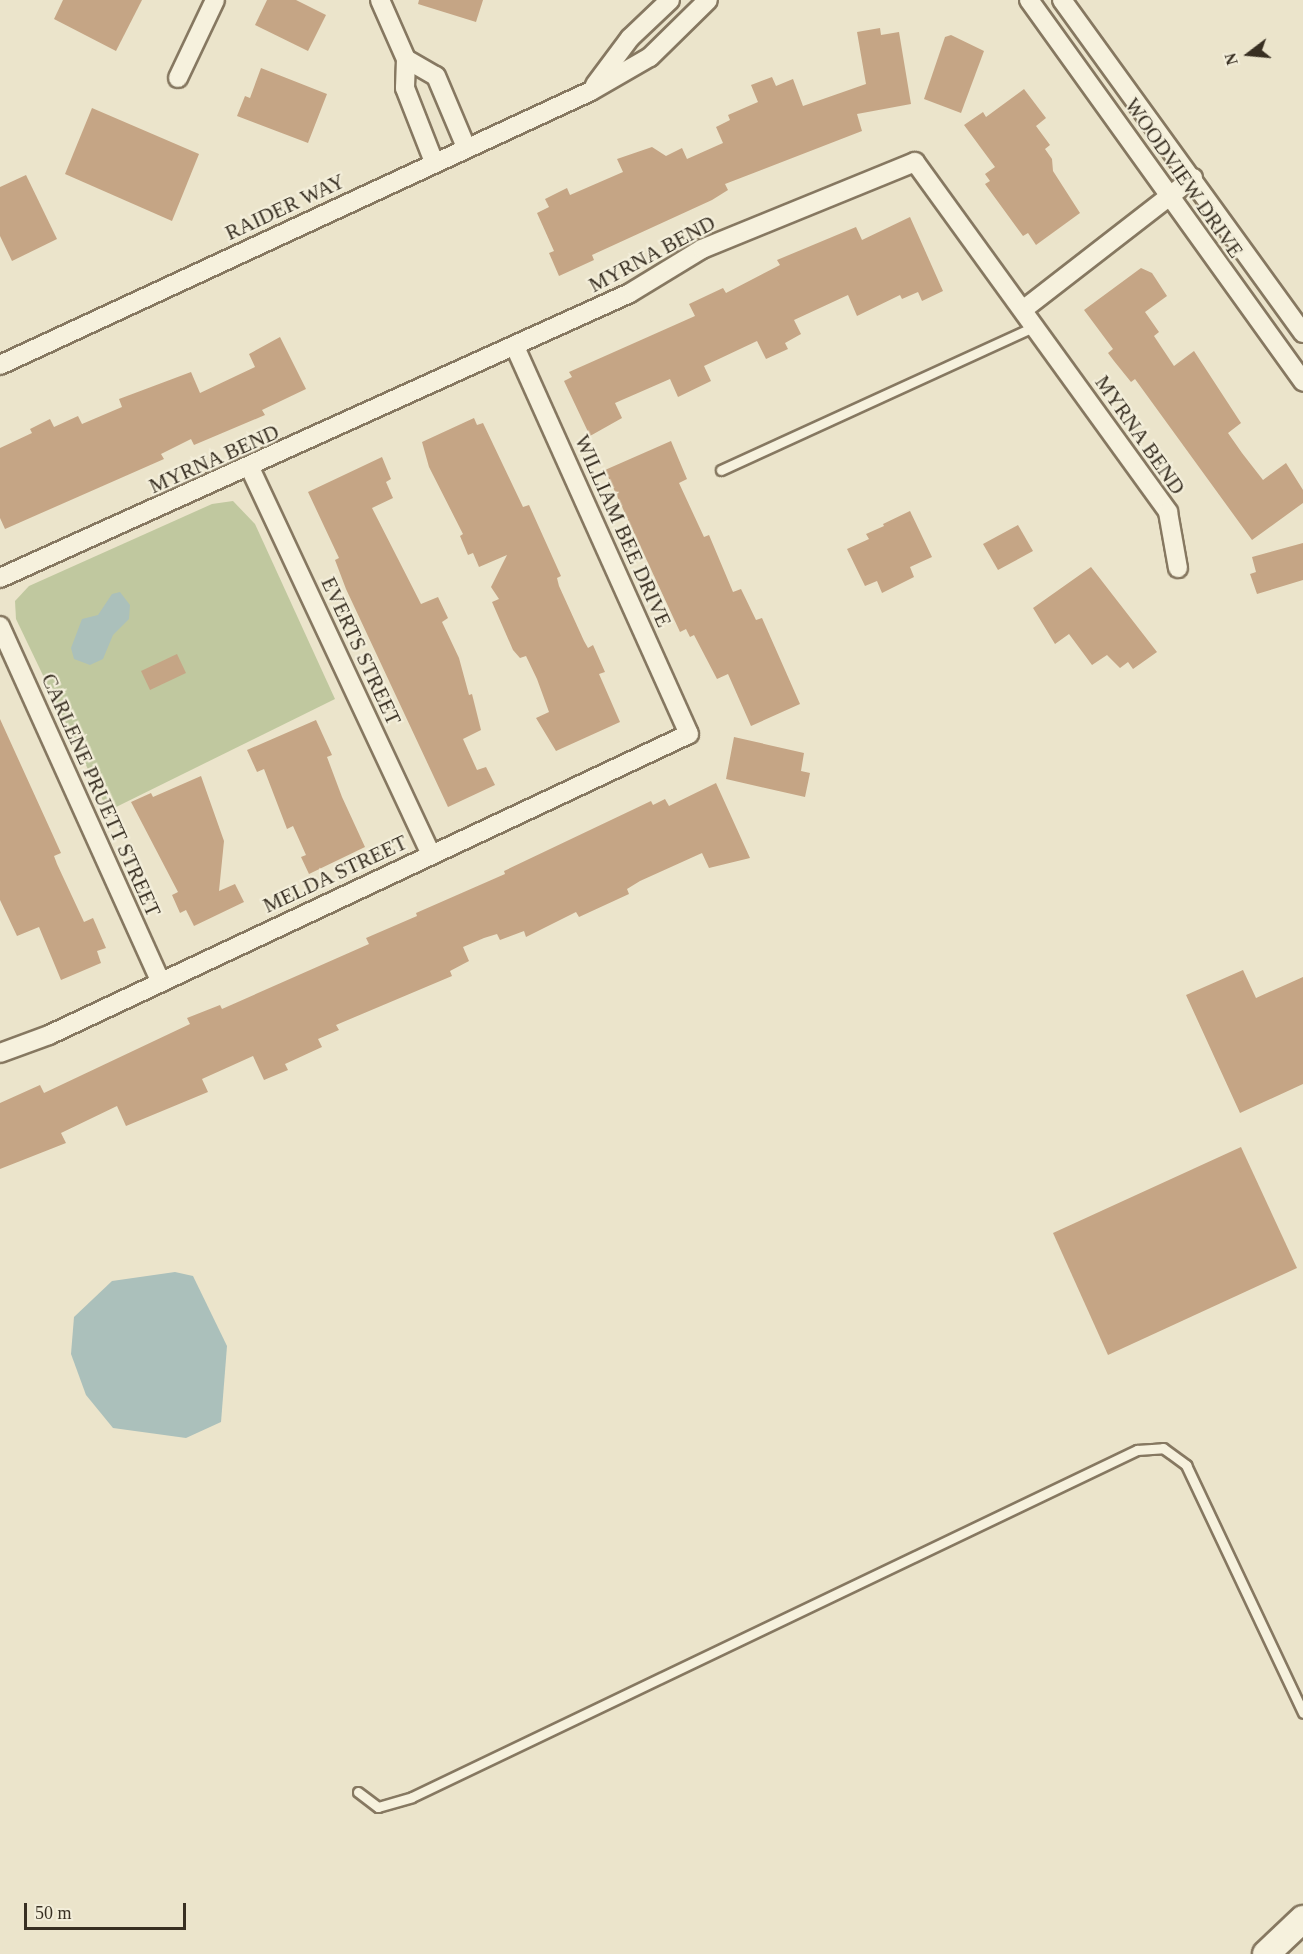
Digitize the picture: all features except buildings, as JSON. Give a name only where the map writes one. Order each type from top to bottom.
[{"type":"main road","points":[[1266,1954],[1303,1919]]},
{"type":"street","points":[[178,78],[215,0]]},
{"type":"street","points":[[380,0],[406,59],[405,88],[434,162]]},
{"type":"street","name":"RAIDER WAY","points":[[591,91],[630,38],[670,0]]},
{"type":"street","name":"RAIDER WAY","points":[[0,364],[591,91],[650,57],[708,0]]},
{"type":"street","name":"WOODVIEW DRIVE","points":[[1029,0],[1168,197],[1303,381]]},
{"type":"street","name":"WOODVIEW DRIVE","points":[[1062,0],[1303,333]]},
{"type":"street","points":[[406,59],[436,76],[466,147]]},
{"type":"street","name":"MYRNA BEND","points":[[0,579],[250,468],[630,293],[702,249],[915,162],[1168,512],[1178,568]]},
{"type":"street","points":[[1023,309],[1193,178]]},
{"type":"street","name":"WILLIAM BEE DRIVE","points":[[515,346],[688,734]]},
{"type":"street","name":"EVERTS STREET","points":[[250,468],[431,854]]},
{"type":"street","name":"CARLENE PRUETT STREET","points":[[0,627],[161,982]]},
{"type":"street","name":"MELDA STREET","points":[[0,1053],[49,1035],[688,734]]},
{"type":"lane","points":[[721,470],[1035,326]]},
{"type":"lane","points":[[358,1792],[378,1807],[412,1797],[1137,1450],[1163,1448],[1186,1466],[1303,1713]]},
{"type":"green space","points":[[233,501],[255,524],[335,699],[108,811],[16,619],[15,601],[29,586],[212,504]]},
{"type":"water","points":[[120,592],[130,605],[129,619],[113,635],[103,659],[90,665],[74,659],[71,648],[82,619],[98,615],[112,594]]},
{"type":"water","points":[[175,1272],[193,1276],[227,1346],[221,1422],[186,1438],[113,1428],[86,1395],[71,1354],[74,1317],[112,1281]]}]
